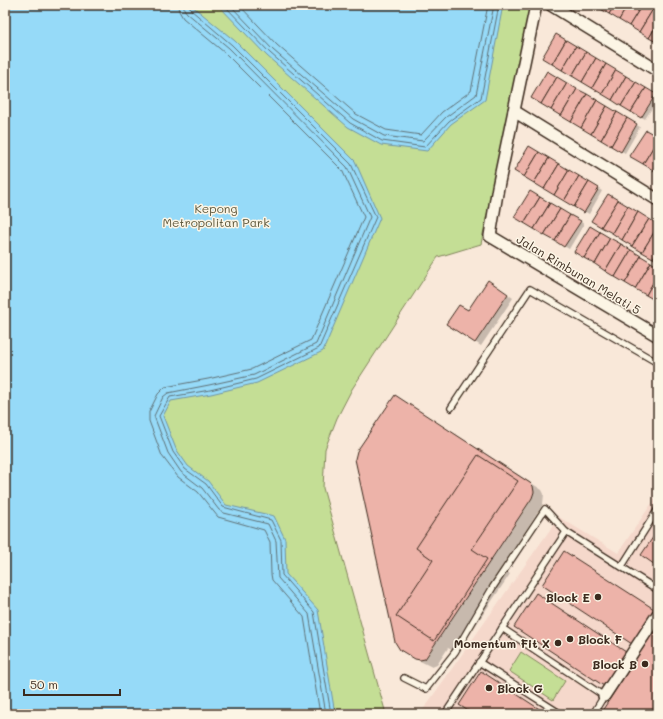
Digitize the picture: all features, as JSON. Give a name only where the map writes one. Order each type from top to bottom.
[{"type":"street","points":[[536,5],[514,111],[658,200]]},
{"type":"street","points":[[550,5],[658,71]]},
{"type":"street","name":"Jalan Rimbunan Melati 5","points":[[514,111],[489,233],[491,237],[658,336]]},
{"type":"street","points":[[604,696],[658,614]]},
{"type":"lane","points":[[451,408],[530,289],[658,362]]},
{"type":"lane","points":[[404,678],[426,689],[455,652],[493,587],[544,509],[566,532],[658,590]]},
{"type":"lane","points":[[622,566],[658,509]]},
{"type":"lane","points":[[445,714],[566,532]]},
{"type":"lane","points":[[502,628],[604,696],[593,714]]},
{"type":"lane","points":[[479,662],[561,714]]},
{"type":"shaded area","points":[[658,494],[658,714],[420,714],[559,517],[618,553]]},
{"type":"green space","name":"Kepong Metropolitan Park","points":[[5,5],[530,5],[481,244],[438,257],[352,389],[337,418],[325,449],[323,488],[386,714],[5,714]]},
{"type":"green space","points":[[521,652],[565,681],[553,700],[509,671]]},
{"type":"water","name":"Kepong Metropolitan Park","points":[[5,5],[191,5],[235,41],[355,161],[380,218],[323,351],[257,383],[211,394],[171,401],[163,416],[176,449],[188,466],[208,481],[226,505],[274,516],[285,539],[286,574],[318,610],[335,714],[5,714]]},
{"type":"water","points":[[218,5],[503,5],[485,100],[451,124],[427,151],[381,145],[348,127],[267,56]]},
{"type":"building","points":[[601,5],[615,5],[609,14],[599,8]]},
{"type":"building","points":[[615,5],[628,5],[619,20],[609,14]]},
{"type":"building","points":[[628,5],[642,5],[629,26],[619,20]]},
{"type":"building","points":[[642,5],[655,6],[639,32],[629,26]]},
{"type":"building","points":[[655,6],[658,8],[658,23],[649,38],[639,32]]},
{"type":"building","points":[[658,23],[658,43],[649,38]]},
{"type":"building","points":[[556,34],[566,40],[552,64],[542,58]]},
{"type":"building","points":[[566,40],[576,46],[562,70],[552,64]]},
{"type":"building","points":[[576,46],[586,52],[572,76],[562,70]]},
{"type":"building","points":[[586,52],[596,58],[582,82],[572,76]]},
{"type":"building","points":[[596,58],[606,64],[592,88],[582,82]]},
{"type":"building","points":[[606,64],[616,70],[602,94],[592,88]]},
{"type":"building","points":[[616,70],[626,76],[612,100],[602,94]]},
{"type":"building","points":[[547,71],[557,77],[541,104],[531,98]]},
{"type":"building","points":[[626,76],[636,82],[621,106],[612,100]]},
{"type":"building","points":[[557,77],[567,83],[551,110],[541,104]]},
{"type":"building","points":[[636,82],[646,88],[631,112],[621,106]]},
{"type":"building","points":[[567,83],[577,89],[561,116],[551,110]]},
{"type":"building","points":[[646,88],[656,94],[641,118],[631,112]]},
{"type":"building","points":[[577,89],[587,94],[571,122],[561,116]]},
{"type":"building","points":[[587,94],[597,100],[581,128],[571,122]]},
{"type":"building","points":[[597,100],[607,106],[591,134],[581,128]]},
{"type":"building","points":[[607,106],[617,112],[601,140],[591,134]]},
{"type":"building","points":[[617,112],[627,118],[611,146],[601,140]]},
{"type":"building","points":[[658,115],[658,129],[652,125]]},
{"type":"building","points":[[627,118],[637,124],[621,152],[611,146]]},
{"type":"building","points":[[646,130],[658,137],[658,139],[643,164],[629,156]]},
{"type":"building","points":[[658,139],[658,161],[653,170],[643,164]]},
{"type":"building","points":[[529,146],[539,152],[524,177],[514,171]]},
{"type":"building","points":[[539,152],[549,158],[534,183],[524,177]]},
{"type":"building","points":[[549,158],[559,164],[544,189],[534,183]]},
{"type":"building","points":[[658,161],[658,173],[653,170]]},
{"type":"building","points":[[559,164],[569,170],[554,195],[544,189]]},
{"type":"building","points":[[569,170],[579,176],[564,201],[554,195]]},
{"type":"building","points":[[579,176],[589,182],[574,207],[564,201]]},
{"type":"building","points":[[589,182],[599,188],[584,213],[574,207]]},
{"type":"building","points":[[530,191],[540,197],[524,223],[514,217]]},
{"type":"building","points":[[608,194],[618,200],[601,227],[591,221]]},
{"type":"building","points":[[540,197],[550,203],[534,229],[524,223]]},
{"type":"building","points":[[618,200],[628,206],[612,233],[601,227]]},
{"type":"building","points":[[550,203],[560,209],[544,235],[534,229]]},
{"type":"building","points":[[628,206],[638,212],[622,240],[612,233]]},
{"type":"building","points":[[560,209],[570,215],[555,241],[544,235]]},
{"type":"building","points":[[638,212],[649,219],[632,246],[622,240]]},
{"type":"building","points":[[570,215],[581,221],[564,247],[555,241]]},
{"type":"building","points":[[649,219],[658,224],[658,226],[642,252],[632,246]]},
{"type":"building","points":[[590,226],[600,232],[584,258],[574,252]]},
{"type":"building","points":[[658,226],[658,249],[653,258],[642,252]]},
{"type":"building","points":[[600,232],[610,238],[595,264],[584,258]]},
{"type":"building","points":[[610,238],[621,244],[605,271],[595,264]]},
{"type":"building","points":[[621,244],[631,250],[615,277],[605,271]]},
{"type":"building","points":[[658,249],[658,262],[653,258]]},
{"type":"building","points":[[631,250],[641,256],[625,283],[615,277]]},
{"type":"building","points":[[641,256],[651,262],[635,289],[625,283]]},
{"type":"building","points":[[651,262],[658,267],[658,274],[646,295],[635,289]]},
{"type":"building","points":[[658,274],[658,297],[656,301],[646,295]]},
{"type":"building","points":[[488,280],[508,294],[475,343],[446,324],[459,305],[468,310]]},
{"type":"building","points":[[395,395],[530,483],[533,486],[534,492],[532,498],[425,659],[420,660],[415,659],[400,650],[395,642],[355,459],[357,451]]},
{"type":"building","points":[[478,455],[518,481],[472,549],[487,559],[434,641],[396,616],[433,560],[416,548]]},
{"type":"building","points":[[658,530],[658,567],[641,555]]},
{"type":"building","name":"Block E","points":[[564,551],[654,609],[632,644],[542,585]]},
{"type":"building","name":"Block F","points":[[536,593],[626,652],[604,686],[514,627]]},
{"type":"building","name":"Block B","points":[[658,625],[658,703],[651,714],[600,714]]},
{"type":"building","name":"Block G","points":[[481,671],[547,714],[473,714],[459,705]]},
{"type":"place","name":"Block E","points":[[598,597]]},
{"type":"place","name":"Block F","points":[[570,639]]},
{"type":"place","name":"Momentum Fit X","points":[[558,643]]},
{"type":"place","name":"Block B","points":[[645,664]]},
{"type":"place","name":"Block G","points":[[489,688]]}]
